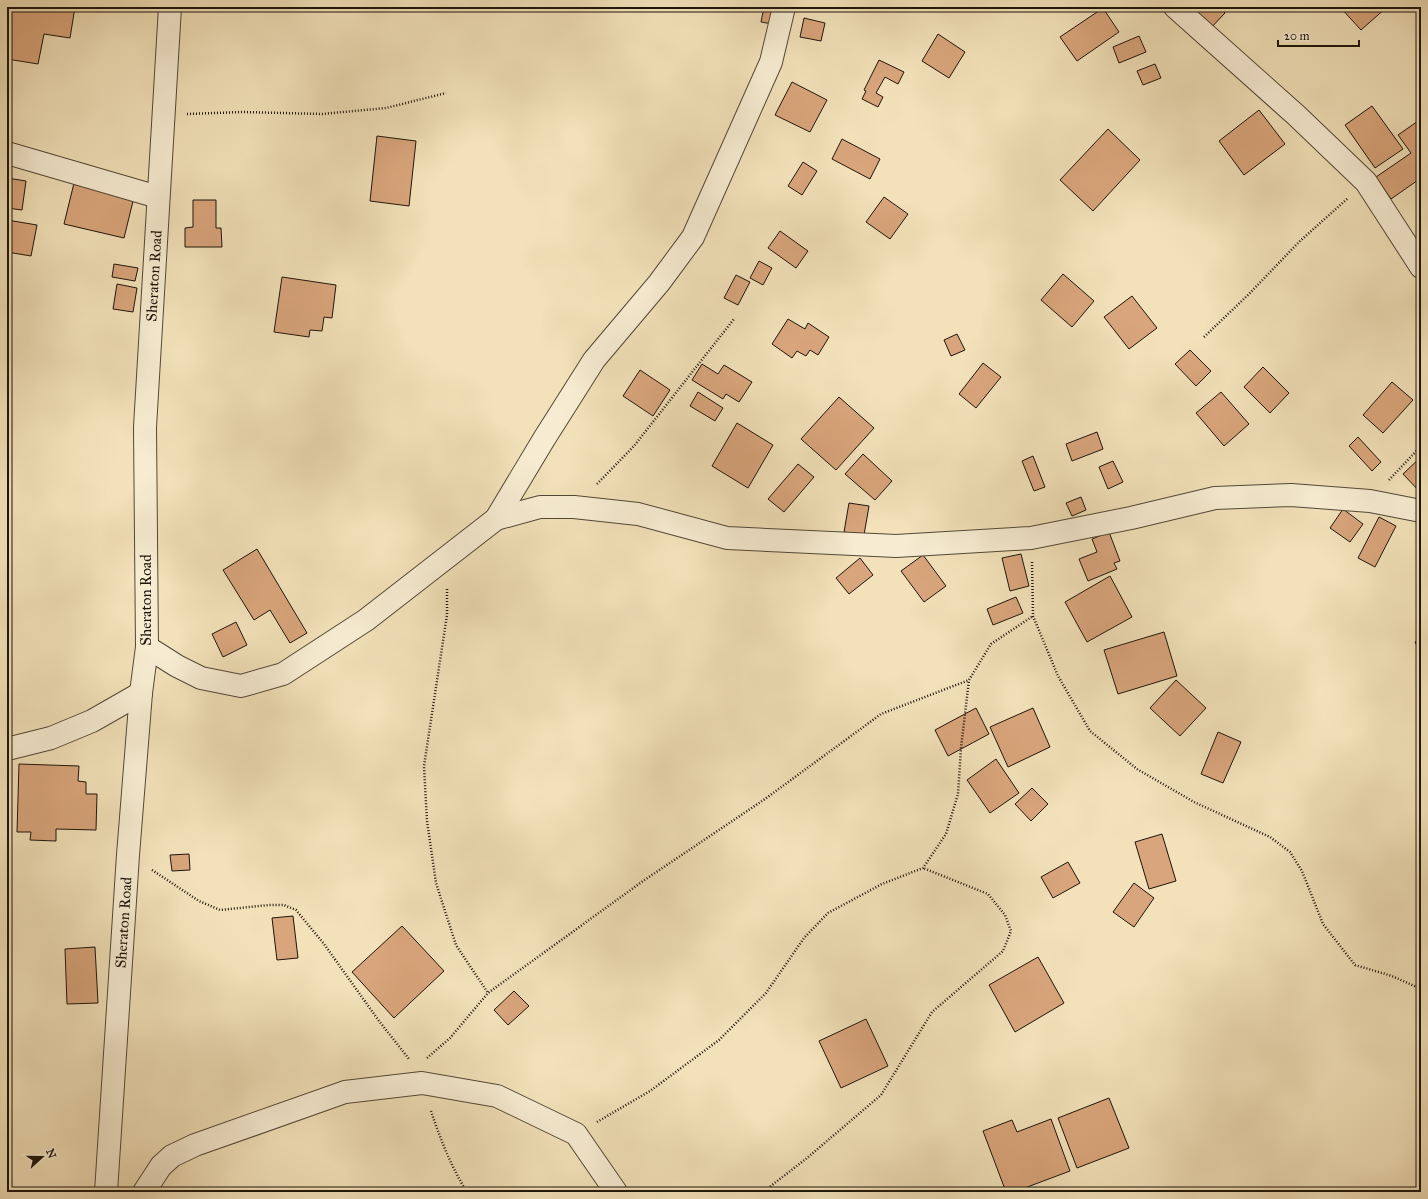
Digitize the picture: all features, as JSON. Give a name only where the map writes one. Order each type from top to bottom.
[{"type":"street","name":"Sheraton Road","points":[[106,1192],[128,855],[141,693],[147,647],[145,427],[170,7]]},
{"type":"street","points":[[147,647],[201,678],[241,686],[283,674],[366,620],[496,519],[594,360],[659,283],[693,237],[772,62],[784,7]]},
{"type":"street","points":[[1175,7],[1296,116],[1366,182],[1421,267]]},
{"type":"street","points":[[7,153],[158,197]]},
{"type":"street","points":[[496,519],[540,507],[574,507],[638,514],[726,538],[896,546],[1032,538],[1131,518],[1215,498],[1291,495],[1370,501],[1421,511]]},
{"type":"street","points":[[7,749],[51,738],[92,721],[141,693]]},
{"type":"street","points":[[144,1192],[161,1166],[172,1156],[195,1145],[345,1092],[419,1075],[497,1096],[576,1134],[616,1192]]},
{"type":"path","points":[[163,115],[242,112],[322,114],[386,108],[446,93]]},
{"type":"path","points":[[1204,337],[1248,295],[1299,242],[1366,182]]},
{"type":"path","points":[[574,507],[634,446],[734,319]]},
{"type":"path","points":[[1370,501],[1421,446]]},
{"type":"path","points":[[1032,538],[1033,616],[1058,676],[1090,731],[1138,769],[1194,802],[1270,837],[1290,852],[1302,872],[1324,924],[1355,965],[1392,976],[1421,990]]},
{"type":"path","points":[[447,558],[448,615],[424,766],[427,821],[436,883],[456,945],[488,993]]},
{"type":"path","points":[[576,1134],[650,1091],[719,1040],[766,992],[804,938],[828,913],[882,884],[923,868],[946,834],[958,794],[961,748],[969,680],[991,644],[1033,616]]},
{"type":"path","points":[[419,1075],[488,993],[643,881],[765,799],[880,714],[969,680]]},
{"type":"path","points":[[128,855],[199,901],[220,910],[276,905],[284,905],[296,910],[324,944],[419,1075],[436,1128],[459,1179],[467,1192]]},
{"type":"path","points":[[763,1192],[807,1158],[881,1095],[932,1012],[1003,951],[1011,932],[1004,915],[988,894],[923,868]]},
{"type":"building","points":[[8,7],[75,7],[70,38],[44,34],[38,64],[7,59]]},
{"type":"building","points":[[764,7],[781,7],[778,25],[761,22]]},
{"type":"building","points":[[1186,7],[1219,7],[1225,13],[1209,30]]},
{"type":"building","points":[[1340,7],[1387,7],[1361,30]]},
{"type":"building","points":[[1103,8],[1119,32],[1077,61],[1060,37]]},
{"type":"building","points":[[804,18],[825,23],[821,41],[800,37]]},
{"type":"building","points":[[938,34],[965,52],[949,78],[922,61]]},
{"type":"building","points":[[1139,36],[1146,52],[1119,63],[1113,47]]},
{"type":"building","points":[[879,60],[904,72],[898,84],[885,77],[876,93],[883,97],[878,107],[862,99],[866,91],[864,90]]},
{"type":"building","points":[[1155,64],[1161,78],[1143,85],[1137,71]]},
{"type":"building","points":[[792,82],[827,100],[810,132],[775,115]]},
{"type":"building","points":[[1372,106],[1403,149],[1375,168],[1345,125]]},
{"type":"building","points":[[1259,110],[1285,144],[1244,175],[1219,141]]},
{"type":"building","points":[[1421,119],[1421,178],[1391,199],[1376,177],[1411,153],[1398,135]]},
{"type":"building","points":[[1108,129],[1140,160],[1093,211],[1060,180]]},
{"type":"building","points":[[377,136],[416,141],[409,206],[370,201]]},
{"type":"building","points":[[842,139],[880,159],[870,179],[832,159]]},
{"type":"building","points":[[803,162],[817,171],[802,195],[788,186]]},
{"type":"building","points":[[7,178],[26,181],[22,210],[7,208]]},
{"type":"building","points":[[74,183],[134,197],[124,238],[64,224]]},
{"type":"building","points":[[884,197],[908,214],[890,239],[866,222]]},
{"type":"building","points":[[193,200],[216,200],[216,228],[221,228],[222,247],[185,247],[185,228],[193,227]]},
{"type":"building","points":[[7,220],[37,225],[31,256],[7,252]]},
{"type":"building","points":[[780,231],[808,251],[796,268],[768,248]]},
{"type":"building","points":[[759,261],[772,268],[763,285],[750,278]]},
{"type":"building","points":[[114,264],[138,268],[135,281],[112,277]]},
{"type":"building","points":[[1063,274],[1094,301],[1072,327],[1041,300]]},
{"type":"building","points":[[736,275],[750,282],[738,305],[724,298]]},
{"type":"building","points":[[282,277],[336,285],[332,318],[324,317],[322,331],[310,330],[309,337],[274,332]]},
{"type":"building","points":[[117,284],[137,288],[133,312],[113,309]]},
{"type":"building","points":[[1132,296],[1157,328],[1129,349],[1104,317]]},
{"type":"building","points":[[788,319],[805,329],[808,323],[829,337],[818,355],[810,350],[806,356],[797,351],[792,358],[772,344]]},
{"type":"building","points":[[957,334],[965,350],[951,356],[944,340]]},
{"type":"building","points":[[1190,350],[1211,371],[1196,386],[1175,364]]},
{"type":"building","points":[[983,363],[1001,377],[976,408],[959,394]]},
{"type":"building","points":[[702,364],[718,374],[724,365],[752,382],[739,402],[726,394],[723,399],[692,380]]},
{"type":"building","points":[[1263,367],[1289,393],[1270,413],[1244,387]]},
{"type":"building","points":[[640,370],[670,390],[653,416],[623,396]]},
{"type":"building","points":[[1392,382],[1413,400],[1383,433],[1363,415]]},
{"type":"building","points":[[698,392],[723,408],[715,421],[690,406]]},
{"type":"building","points":[[1221,392],[1249,424],[1224,446],[1196,413]]},
{"type":"building","points":[[839,397],[874,428],[836,470],[801,439]]},
{"type":"building","points":[[737,423],[773,445],[748,488],[712,466]]},
{"type":"building","points":[[1097,432],[1103,449],[1072,461],[1066,444]]},
{"type":"building","points":[[1358,437],[1381,462],[1372,471],[1349,446]]},
{"type":"building","points":[[863,454],[892,481],[875,500],[845,474]]},
{"type":"building","points":[[1033,456],[1045,487],[1034,491],[1022,461]]},
{"type":"building","points":[[1421,457],[1421,493],[1403,474]]},
{"type":"building","points":[[1113,461],[1123,482],[1108,489],[1099,467]]},
{"type":"building","points":[[798,464],[814,477],[784,512],[768,499]]},
{"type":"building","points":[[1081,497],[1086,510],[1072,516],[1066,503]]},
{"type":"building","points":[[849,503],[869,506],[864,535],[844,532]]},
{"type":"building","points":[[1343,509],[1363,524],[1350,542],[1330,528]]},
{"type":"building","points":[[1379,517],[1396,526],[1375,567],[1358,558]]},
{"type":"building","points":[[1109,532],[1120,561],[1114,563],[1117,569],[1088,581],[1079,559],[1097,552],[1092,539]]},
{"type":"building","points":[[257,549],[307,633],[290,643],[270,610],[254,620],[223,570]]},
{"type":"building","points":[[1021,554],[1029,586],[1010,591],[1002,558]]},
{"type":"building","points":[[923,555],[946,586],[924,602],[901,571]]},
{"type":"building","points":[[860,558],[873,575],[849,594],[836,578]]},
{"type":"building","points":[[1110,576],[1132,617],[1087,642],[1065,602]]},
{"type":"building","points":[[1016,597],[1023,613],[993,625],[987,609]]},
{"type":"building","points":[[236,622],[247,645],[223,657],[212,634]]},
{"type":"building","points":[[1164,632],[1177,676],[1118,694],[1104,650]]},
{"type":"building","points":[[1421,638],[1421,653],[1415,642]]},
{"type":"building","points":[[1176,680],[1206,708],[1180,736],[1150,708]]},
{"type":"building","points":[[976,708],[989,734],[948,756],[935,730]]},
{"type":"building","points":[[1033,708],[1050,747],[1008,767],[990,727]]},
{"type":"building","points":[[1218,732],[1241,742],[1223,783],[1201,774]]},
{"type":"building","points":[[996,759],[1019,793],[990,813],[967,780]]},
{"type":"building","points":[[19,764],[79,766],[78,781],[86,782],[86,794],[97,794],[96,830],[56,829],[56,841],[30,840],[31,832],[17,832]]},
{"type":"building","points":[[1032,788],[1048,804],[1031,821],[1015,804]]},
{"type":"building","points":[[1162,834],[1176,881],[1149,889],[1135,842]]},
{"type":"building","points":[[189,854],[190,870],[172,871],[170,855]]},
{"type":"building","points":[[1068,862],[1080,883],[1053,898],[1041,877]]},
{"type":"building","points":[[1134,883],[1154,898],[1134,927],[1113,912]]},
{"type":"building","points":[[293,916],[298,958],[277,960],[272,918]]},
{"type":"building","points":[[402,926],[444,971],[394,1018],[352,972]]},
{"type":"building","points":[[95,947],[98,1003],[67,1004],[65,949]]},
{"type":"building","points":[[1038,957],[1064,1003],[1015,1032],[989,985]]},
{"type":"building","points":[[514,991],[529,1006],[508,1025],[494,1010]]},
{"type":"building","points":[[866,1019],[888,1066],[841,1088],[819,1041]]},
{"type":"building","points":[[1109,1098],[1129,1148],[1077,1168],[1058,1118]]},
{"type":"building","points":[[1051,1119],[1070,1171],[1014,1192],[1006,1192],[983,1131],[1012,1120],[1017,1132]]}]
